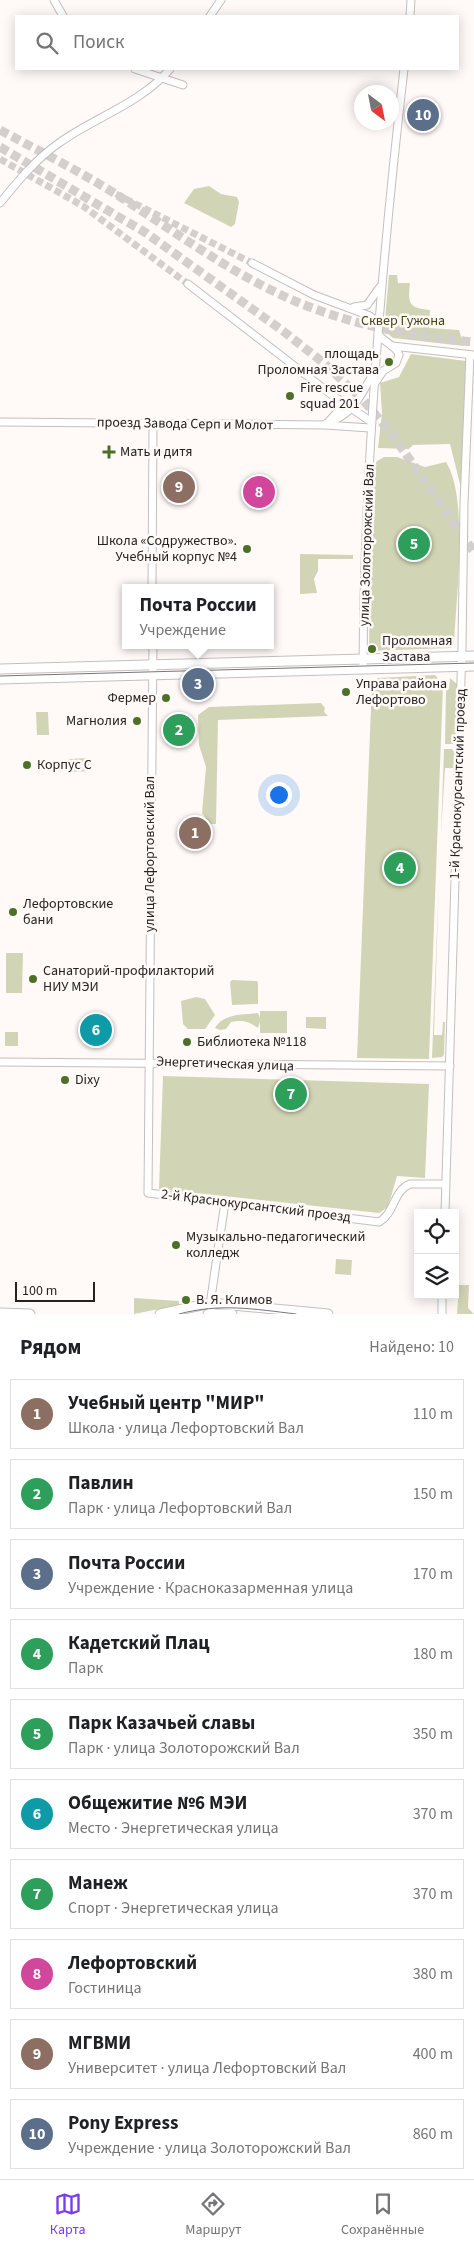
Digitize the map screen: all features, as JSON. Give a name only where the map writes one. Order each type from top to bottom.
[{"type":"main road","points":[[0,679],[153,669],[474,656]]},
{"type":"main road","points":[[0,668],[363,669],[474,666]]},
{"type":"main road","points":[[160,1314],[212,1303],[287,1312],[328,1314]]},
{"type":"main road","points":[[0,1313],[30,1314]]},
{"type":"main road","points":[[210,1314],[232,1314]]},
{"type":"street","points":[[54,0],[62,15]]},
{"type":"street","points":[[211,15],[221,0]]},
{"type":"street","points":[[410,15],[411,0]]},
{"type":"street","points":[[138,70],[183,85]]},
{"type":"street","points":[[0,203],[32,166],[60,142],[124,105],[162,78],[169,70]]},
{"type":"street","points":[[370,425],[387,212],[404,70]]},
{"type":"street","points":[[252,263],[314,295],[351,307],[373,317],[379,324]]},
{"type":"street","points":[[188,284],[352,409],[370,425]]},
{"type":"street","points":[[351,307],[368,305],[382,284]]},
{"type":"street","points":[[374,386],[379,375],[388,367],[396,364],[398,358],[398,353],[383,341],[378,333]]},
{"type":"street","points":[[377,354],[384,346],[391,346],[472,355]]},
{"type":"street","points":[[398,358],[411,349]]},
{"type":"street","points":[[377,354],[380,364],[388,367]]},
{"type":"street","name":"1-й Краснокурсантский проезд","points":[[445,1209],[462,667],[464,503],[472,355]]},
{"type":"street","points":[[323,425],[340,419],[352,409],[375,370]]},
{"type":"street","points":[[323,425],[338,412],[339,407],[332,394]]},
{"type":"street","name":"проезд Завода Серп и Молот","points":[[0,422],[370,425]]},
{"type":"street","points":[[152,584],[153,424]]},
{"type":"street","name":"улица Золоторожский Вал","points":[[363,669],[370,425]]},
{"type":"street","name":"улица Лефортовский Вал","points":[[150,1062],[150,802],[153,649]]},
{"type":"street","name":"Энергетическая улица","points":[[0,1062],[450,1066]]},
{"type":"street","name":"2-й Краснокурсантский проезд","points":[[150,1062],[148,1193],[379,1222],[384,1219],[395,1204],[397,1195],[405,1186],[410,1184],[445,1184]]},
{"type":"street","points":[[210,1314],[225,1202]]},
{"type":"street","points":[[442,1299],[442,1314]]},
{"type":"green space","points":[[209,186],[221,194],[237,197],[239,202],[235,224],[231,227],[184,203],[194,189]]},
{"type":"green space","name":"Сквер Гужона","points":[[389,275],[397,275],[398,283],[410,283],[409,295],[413,306],[430,310],[429,328],[459,330],[464,346],[393,338],[384,330]]},
{"type":"green space","points":[[411,354],[466,361],[461,488],[450,444],[413,445],[409,449],[378,448],[382,413],[380,383],[399,377]]},
{"type":"green space","points":[[384,457],[397,457],[425,467],[446,462],[453,478],[457,499],[459,550],[454,644],[451,648],[369,651],[371,472],[377,461]]},
{"type":"green space","points":[[300,554],[353,555],[353,559],[318,559],[318,571],[314,579],[317,593],[300,594]]},
{"type":"green space","points":[[435,675],[443,685],[429,1059],[357,1058],[372,682],[378,678]]},
{"type":"green space","points":[[450,678],[457,684],[455,742],[445,744],[446,689],[449,689]]},
{"type":"green space","points":[[321,703],[325,708],[324,712],[328,716],[218,720],[216,824],[210,824],[202,813],[206,767],[199,745],[198,715],[209,707]]},
{"type":"green space","points":[[36,712],[48,712],[49,735],[37,735]]},
{"type":"green space","points":[[444,749],[452,749],[455,753],[454,787],[453,768],[445,768],[441,834]]},
{"type":"green space","points":[[89,758],[90,771],[69,772],[69,759]]},
{"type":"green space","points":[[439,879],[434,1035],[442,1035],[443,1022],[445,1022],[444,1055],[432,1058]]},
{"type":"green space","points":[[6,953],[23,953],[22,993],[6,993]]},
{"type":"green space","points":[[232,980],[257,981],[258,1004],[232,1005],[230,982]]},
{"type":"green space","points":[[196,997],[205,999],[215,1015],[205,1029],[188,1029],[183,1024],[181,1001]]},
{"type":"green space","points":[[260,1011],[287,1011],[287,1033],[260,1033],[260,1022],[258,1028],[248,1022],[238,1021],[231,1022],[226,1029],[220,1030],[215,1028],[229,1017],[258,1013],[260,1018]]},
{"type":"green space","points":[[306,1017],[326,1017],[326,1029],[306,1028]]},
{"type":"green space","points":[[5,1032],[18,1032],[18,1046],[5,1046]]},
{"type":"green space","points":[[163,1076],[429,1084],[425,1178],[397,1176],[388,1207],[379,1213],[159,1189]]},
{"type":"green space","points":[[336,1259],[352,1260],[351,1275],[335,1274]]},
{"type":"green space","points":[[459,1285],[469,1285],[468,1308],[474,1314],[457,1314]]},
{"type":"green space","points":[[134,1298],[179,1301],[179,1305],[134,1314]]},
{"type":"tunnel","points":[[0,130],[92,180],[216,259],[289,299],[335,316],[374,326],[413,334],[474,342]]},
{"type":"tunnel","points":[[0,147],[146,233],[283,331],[325,364],[364,401],[394,437],[474,552]]},
{"type":"tunnel","points":[[0,159],[83,206],[188,284]]},
{"type":"tunnel","points":[[116,194],[252,263]]},
{"type":"tram line","points":[[0,676],[474,663]]},
{"type":"tram line","points":[[179,1314],[223,1308],[296,1314]]},
{"type":"place","name":"Pony Express","points":[[423,115]]},
{"type":"place","name":"площадь Проломная Застава","points":[[389,362]]},
{"type":"place","name":"Fire rescue squad 201","points":[[290,396]]},
{"type":"place","name":"Мать и дитя","points":[[109,452]]},
{"type":"place","name":"МГВМИ","points":[[179,487]]},
{"type":"place","name":"Лефортовский","points":[[259,492]]},
{"type":"place","name":"Парк Казачьей славы","points":[[414,544]]},
{"type":"place","name":"Школа «Содружество». Учебный корпус №4","points":[[247,549]]},
{"type":"place","name":"Проломная Застава","points":[[372,649]]},
{"type":"place","name":"Почта России","points":[[198,684]]},
{"type":"place","name":"Управа района Лефортово","points":[[346,692]]},
{"type":"place","name":"Фермер","points":[[166,698]]},
{"type":"place","name":"Магнолия","points":[[137,721]]},
{"type":"place","name":"Павлин","points":[[179,730]]},
{"type":"place","name":"Корпус С","points":[[27,765]]},
{"type":"place","name":"Учебный центр \"МИР\"","points":[[195,833]]},
{"type":"place","name":"Кадетский Плац","points":[[400,868]]},
{"type":"place","name":"Лефортовские бани","points":[[13,912]]},
{"type":"place","name":"Санаторий-профилакторий НИУ МЭИ","points":[[33,979]]},
{"type":"place","name":"Общежитие №6 МЭИ","points":[[96,1030]]},
{"type":"place","name":"Библиотека №118","points":[[187,1042]]},
{"type":"place","name":"Dixy","points":[[65,1080]]},
{"type":"place","name":"Манеж","points":[[291,1094]]},
{"type":"place","name":"Музыкально-педагогический колледж","points":[[176,1245]]},
{"type":"place","name":"В. Я. Климов","points":[[186,1300]]}]
